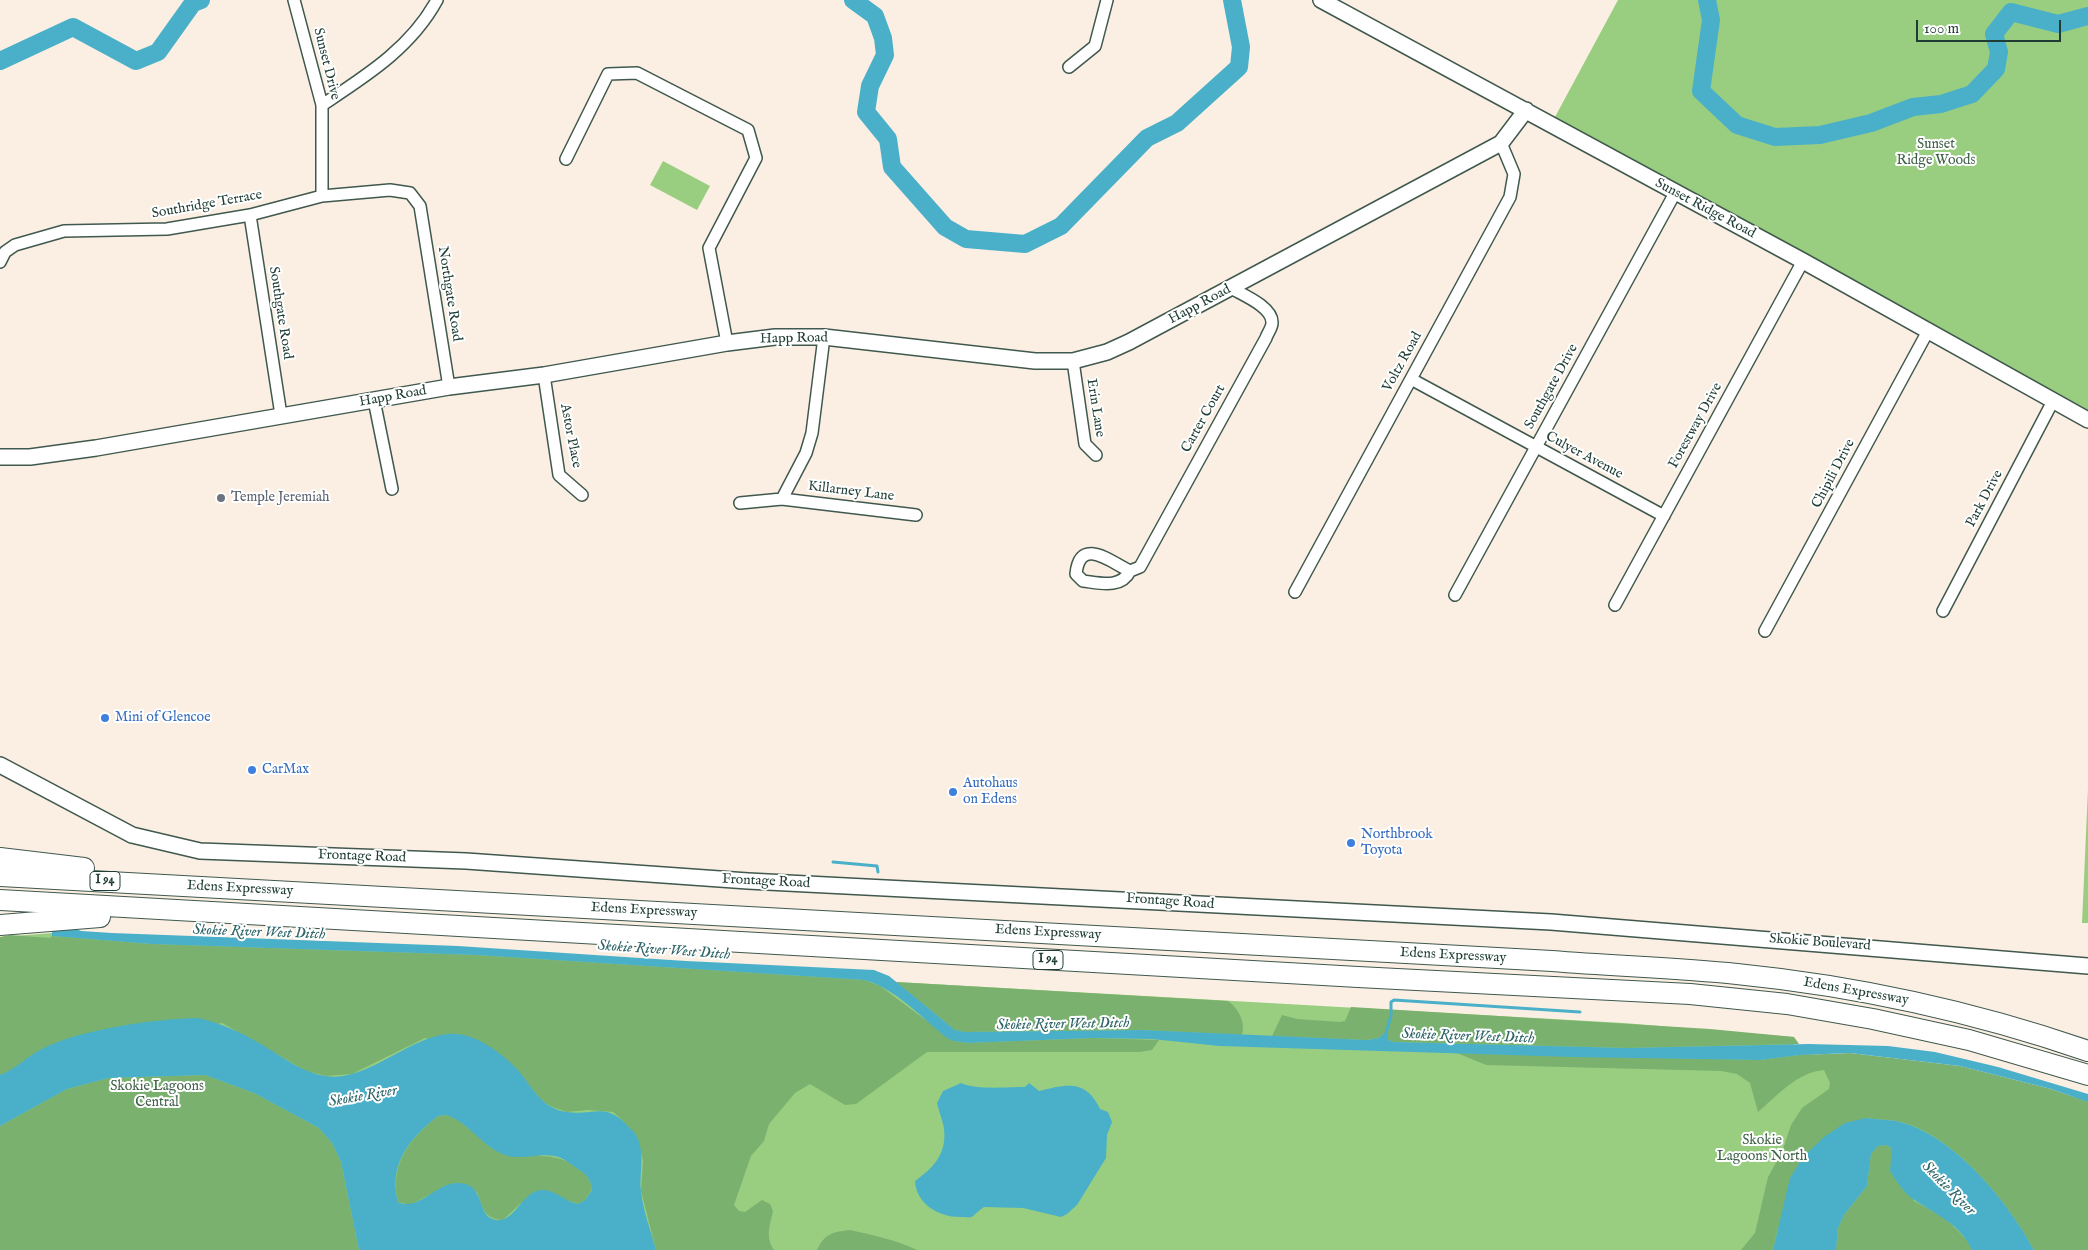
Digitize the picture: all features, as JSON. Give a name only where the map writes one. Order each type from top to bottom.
[{"type":"highway","points":[[0,858],[95,869],[210,887]]},
{"type":"highway","name":"Edens Expressway","points":[[0,876],[1542,961],[1737,974],[1834,987],[1922,1004],[2088,1051]]},
{"type":"highway","name":"Edens Expressway","points":[[0,900],[1690,994],[1787,1004],[1873,1019],[1969,1040],[2088,1076]]},
{"type":"highway","points":[[0,925],[52,920],[207,912]]},
{"type":"street","name":"Sunset Drive","points":[[294,0],[322,105],[322,196]]},
{"type":"street","points":[[322,105],[378,67],[406,43],[437,0]]},
{"type":"street","points":[[1069,68],[1095,46],[1107,0]]},
{"type":"street","name":"Sunset Ridge Road","points":[[1321,0],[1803,261],[2088,420]]},
{"type":"street","points":[[566,160],[608,74],[637,73],[748,130],[756,158],[709,248],[727,343]]},
{"type":"street","name":"Happ Road","points":[[0,457],[30,457],[77,450],[449,387],[544,375],[727,343],[775,337],[824,337],[1035,361],[1073,361],[1107,352],[1129,342],[1501,143],[1526,110]]},
{"type":"street","name":"Voltz Road","points":[[1295,592],[1510,197],[1514,174],[1501,143]]},
{"type":"street","name":"Southridge Terrace","points":[[0,262],[5,252],[15,245],[64,231],[167,230],[250,215],[322,196],[390,190],[410,193],[420,206]]},
{"type":"street","name":"Southgate Drive","points":[[1455,595],[1675,193]]},
{"type":"street","name":"Northgate Road","points":[[420,206],[449,387]]},
{"type":"street","name":"Southgate Road","points":[[250,215],[281,415]]},
{"type":"street","name":"Forestway Drive","points":[[1615,606],[1803,261]]},
{"type":"street","name":"Carter Court","points":[[1130,571],[1140,567],[1272,324],[1270,315],[1264,308],[1231,288]]},
{"type":"street","name":"Chipili Drive","points":[[1766,631],[1928,331]]},
{"type":"street","name":"Killarney Lane","points":[[782,499],[806,453],[812,433],[824,337]]},
{"type":"street","name":"Erin Lane","points":[[1073,361],[1085,444],[1096,455]]},
{"type":"street","name":"Astor Place","points":[[544,375],[559,475],[582,495]]},
{"type":"street","name":"Culyer Avenue","points":[[1411,379],[1664,516]]},
{"type":"street","points":[[374,400],[392,489]]},
{"type":"street","name":"Park Drive","points":[[1943,611],[2053,401]]},
{"type":"street","name":"Killarney Lane","points":[[740,503],[782,499],[916,515]]},
{"type":"street","name":"Frontage Road","points":[[0,765],[132,835],[200,851],[466,861],[748,881],[1551,922]]},
{"type":"street","name":"Skokie Boulevard","points":[[1551,922],[2088,966]]},
{"type":"green space","name":"Sunset Ridge Woods","points":[[1618,0],[2088,0],[2088,410],[1555,117]]},
{"type":"green space","points":[[663,161],[710,186],[697,210],[650,185]]},
{"type":"green space","points":[[2088,789],[2088,923],[2082,923]]},
{"type":"green space","name":"Skokie Lagoons Central","points":[[52,933],[803,971],[896,982],[1624,1023],[1794,1037],[1793,1051],[2088,1099],[2088,1250],[0,1250],[0,937]]},
{"type":"green space","points":[[10,935],[50,938],[52,936],[151,944],[476,955],[864,980],[880,986],[954,1041],[968,1043],[1092,1038],[1159,1040],[1152,1050],[1140,1052],[927,1052],[856,1104],[845,1105],[810,1084],[795,1093],[769,1124],[764,1141],[751,1156],[734,1205],[739,1211],[745,1212],[762,1200],[770,1204],[773,1211],[769,1236],[774,1250],[656,1250],[641,1191],[643,1160],[636,1135],[623,1121],[613,1112],[588,1110],[567,1112],[552,1107],[540,1099],[516,1069],[425,1038],[352,1074],[326,1076],[306,1071],[222,1023],[0,1075],[0,937]]},
{"type":"green space","points":[[896,982],[1228,1001],[1235,1007],[1240,1016],[1243,1030],[1242,1035],[1143,1030],[964,1032],[955,1030]]},
{"type":"green space","points":[[1351,1007],[1710,1029],[1794,1037],[1799,1044],[1627,1048],[1394,1042],[1388,1040],[1388,1031],[1379,1038],[1367,1040],[1272,1036],[1282,1015],[1297,1019],[1340,1022],[1345,1021]]},
{"type":"green space","points":[[1457,1053],[1760,1060],[1800,1055],[1850,1053],[1960,1066],[2051,1089],[2088,1102],[2088,1250],[2034,1250],[2010,1212],[1995,1193],[1960,1156],[1941,1141],[1901,1122],[1866,1118],[1778,1228],[1773,1250],[1741,1250],[1755,1233],[1768,1177],[1782,1152],[1791,1125],[1802,1108],[1829,1089],[1830,1083],[1824,1070],[1805,1075],[1796,1080],[1758,1112],[1750,1083],[1737,1074],[1721,1071],[1486,1065]]},
{"type":"green space","points":[[205,1075],[254,1093],[319,1128],[332,1143],[341,1162],[359,1250],[0,1250],[0,1126],[67,1089],[109,1078]]},
{"type":"green space","points":[[447,1115],[457,1119],[469,1129],[541,1156],[557,1158],[573,1164],[586,1175],[592,1189],[585,1200],[578,1204],[561,1198],[521,1203],[503,1220],[492,1218],[488,1215],[482,1207],[477,1192],[450,1184],[410,1205],[398,1202],[397,1176],[399,1164],[404,1153],[428,1124],[438,1116]]},
{"type":"green space","points":[[1887,1145],[1892,1149],[1914,1201],[1945,1218],[1968,1241],[1972,1250],[1836,1250],[1838,1228],[1844,1215],[1867,1186],[1871,1154],[1878,1146]]},
{"type":"green space","points":[[850,1230],[893,1241],[917,1250],[817,1250],[823,1240],[830,1234]]},
{"type":"water","points":[[63,927],[72,927],[81,931],[112,933],[458,946],[686,961],[874,970],[889,976],[955,1030],[965,1032],[1143,1030],[1367,1040],[1379,1038],[1388,1030],[1388,1040],[1394,1042],[1627,1048],[1809,1044],[1888,1046],[1935,1052],[1998,1067],[2088,1094],[2088,1102],[2051,1089],[1960,1066],[1850,1053],[1800,1055],[1760,1060],[1573,1057],[1219,1046],[1152,1039],[1092,1038],[968,1043],[947,1038],[887,990],[864,980],[476,955],[151,944],[52,936],[52,931],[61,931]]},
{"type":"water","name":"Skokie River","points":[[198,1018],[223,1025],[299,1067],[325,1076],[356,1073],[432,1037],[458,1034],[477,1039],[494,1049],[510,1062],[538,1096],[550,1106],[567,1112],[598,1111],[611,1113],[634,1132],[641,1149],[642,1198],[656,1250],[359,1250],[341,1162],[332,1143],[319,1128],[254,1093],[205,1075],[109,1078],[67,1089],[0,1126],[0,1075],[37,1052],[58,1042],[118,1026]],"holes":[[[447,1115],[493,1149],[507,1156],[547,1155],[563,1159],[586,1175],[591,1183],[592,1190],[585,1200],[578,1204],[548,1191],[536,1191],[503,1220],[490,1218],[485,1213],[473,1188],[467,1184],[450,1184],[413,1203],[405,1204],[398,1202],[396,1176],[399,1164],[410,1143],[438,1116]]]},
{"type":"water","points":[[961,1083],[974,1087],[992,1088],[1025,1087],[1029,1083],[1039,1091],[1075,1086],[1082,1088],[1095,1099],[1100,1109],[1108,1112],[1112,1122],[1107,1135],[1106,1158],[1077,1205],[1067,1214],[1061,1217],[1023,1208],[984,1207],[972,1217],[952,1216],[944,1215],[930,1208],[919,1196],[915,1181],[928,1171],[937,1160],[943,1146],[944,1129],[937,1103],[943,1091]]},
{"type":"water","name":"Skokie River","points":[[1866,1118],[1900,1122],[1921,1130],[1941,1141],[1960,1156],[1995,1193],[2010,1212],[2034,1250],[1972,1250],[1955,1227],[1912,1198],[1901,1188],[1890,1171],[1892,1149],[1887,1145],[1878,1146],[1871,1154],[1867,1186],[1844,1215],[1838,1228],[1836,1250],[1773,1250],[1790,1178],[1803,1157],[1824,1137],[1845,1123]]},
{"type":"waterway","points":[[0,61],[73,27],[136,61],[158,52],[193,3],[201,0]]},
{"type":"waterway","points":[[853,0],[875,16],[883,38],[885,55],[870,86],[866,112],[888,139],[892,167],[945,227],[966,239],[1025,244],[1061,226],[1147,138],[1177,123],[1239,67],[1241,47],[1232,0]]},
{"type":"waterway","points":[[1707,0],[1711,20],[1701,91],[1737,125],[1775,137],[1820,135],[1871,123],[1913,107],[1941,104],[1972,94],[1996,69],[1999,52],[1994,34],[2011,12],[2058,24],[2088,16]]},
{"type":"waterway","points":[[833,862],[877,866],[878,872]]},
{"type":"waterway","points":[[1386,1033],[1391,1016],[1391,1002],[1394,1000],[1580,1012]]},
{"type":"place","name":"Temple Jeremiah","points":[[221,498]]},
{"type":"place","name":"Mini of Glencoe","points":[[105,718]]},
{"type":"place","name":"CarMax","points":[[252,770]]},
{"type":"place","name":"Autohaus on Edens","points":[[953,792]]},
{"type":"place","name":"Northbrook Toyota","points":[[1351,843]]},
{"type":"water label","name":"Skokie River West Ditch","points":[[259,933]]},
{"type":"water label","name":"Skokie River West Ditch","points":[[664,951]]},
{"type":"water label","name":"Skokie River West Ditch","points":[[1063,1025]]},
{"type":"water label","name":"Skokie River West Ditch","points":[[1468,1037]]},
{"type":"park label","name":"Skokie Lagoons North","points":[[1762,1150]]}]
